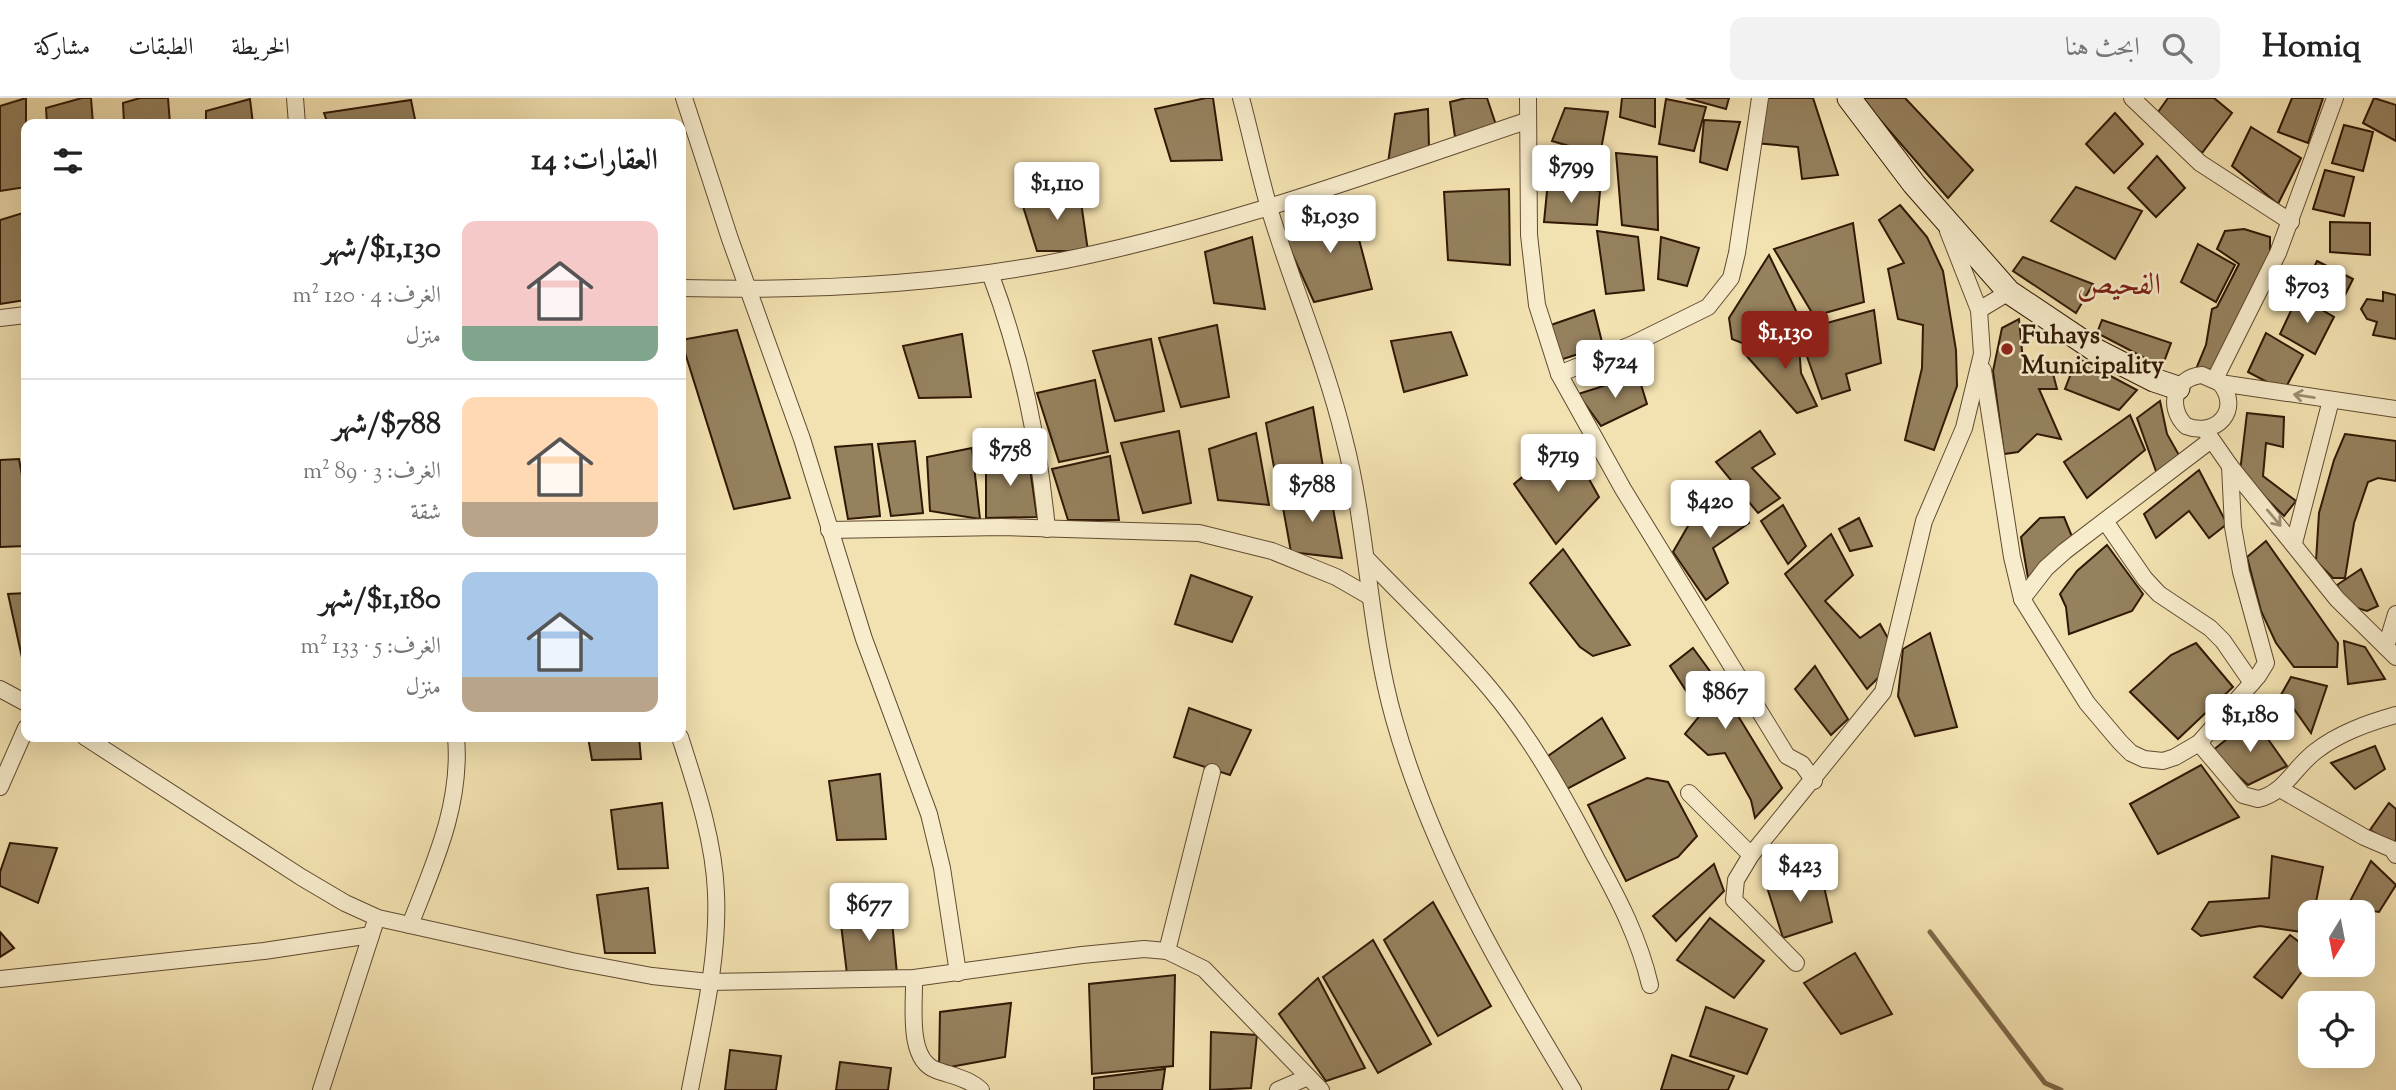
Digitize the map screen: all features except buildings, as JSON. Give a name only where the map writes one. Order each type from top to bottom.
[{"type":"street","points":[[295,98],[297,119]]},
{"type":"street","points":[[684,98],[747,290],[802,439],[864,639],[929,814],[942,868],[958,973]]},
{"type":"street","points":[[1241,98],[1269,209],[1344,436],[1359,501],[1369,596],[1394,717],[1419,801],[1447,867],[1573,1090]]},
{"type":"street","points":[[1528,98],[1526,121],[1529,235],[1537,305],[1559,374],[1623,489],[1787,756],[1802,764],[1814,781]]},
{"type":"street","points":[[1559,374],[1633,344],[1708,307],[1721,293],[1731,278],[1737,253],[1760,98]]},
{"type":"street","points":[[1849,98],[2009,292],[2097,351],[2154,380],[2178,388]]},
{"type":"street","points":[[2132,98],[2200,163],[2291,222]]},
{"type":"street","points":[[2218,381],[2291,222],[2335,98]]},
{"type":"street","points":[[686,288],[747,290],[871,285],[990,273],[1046,263],[1269,209],[1526,121]]},
{"type":"street","points":[[1942,214],[1979,310],[1982,354],[2012,557],[2022,599],[2087,704],[2131,753],[2163,761],[2199,743],[2263,670],[2266,654],[2241,572],[2234,527],[2230,466]]},
{"type":"street","points":[[990,273],[1026,384],[1041,465],[1047,528]]},
{"type":"street","points":[[1979,310],[2009,292]]},
{"type":"street","points":[[0,317],[21,315]]},
{"type":"street","points":[[1796,963],[1734,900],[1735,880],[1751,855],[1814,781],[1883,692],[1901,626],[1913,557],[1932,499],[1964,428],[1982,354]]},
{"type":"street","points":[[2391,652],[2337,599],[2208,435],[2186,426],[2174,408],[2178,388],[2195,376],[2396,410]]},
{"type":"street","points":[[2022,599],[2046,568],[2221,422],[2229,407],[2229,398],[2218,381]]},
{"type":"street","points":[[2294,543],[2331,400]]},
{"type":"street","points":[[2105,521],[2145,579],[2159,594],[2210,628],[2223,641],[2252,683]]},
{"type":"street","points":[[829,530],[924,527],[1199,533],[1235,539],[1272,551],[1336,577],[1369,596]]},
{"type":"street","points":[[1366,558],[1448,639],[1517,724],[1580,826],[1628,915],[1642,950],[1650,985]]},
{"type":"street","points":[[2391,652],[2396,614]]},
{"type":"street","points":[[0,689],[21,700]]},
{"type":"street","points":[[2199,743],[2243,795],[2258,799],[2280,789],[2314,752],[2334,738],[2396,715]]},
{"type":"street","points":[[0,787],[21,739]]},
{"type":"street","points":[[93,742],[345,904],[378,918],[572,961],[652,976],[709,982],[914,978],[1144,949],[1167,951],[1204,969],[1321,1090]]},
{"type":"street","points":[[410,925],[444,841],[452,804],[456,742]]},
{"type":"street","points":[[681,742],[709,839],[716,893],[709,982],[690,1090]]},
{"type":"street","points":[[1167,951],[1212,772]]},
{"type":"street","points":[[2280,789],[2364,837],[2392,849],[2396,855]]},
{"type":"street","points":[[1689,793],[1751,855]]},
{"type":"street","points":[[321,1090],[378,918]]},
{"type":"street","points":[[0,979],[264,951],[371,935]]},
{"type":"street","points":[[914,978],[919,1055],[932,1069],[973,1082],[981,1090]]},
{"type":"street","points":[[1278,1090],[1308,1077]]},
{"type":"waterway","points":[[1930,932],[2045,1083],[2061,1090]]},
{"type":"place","name":"Fuhays Municipality","points":[[2007,349]]},
{"type":"district","name":"الفحيص","points":[[2119,284]]}]
